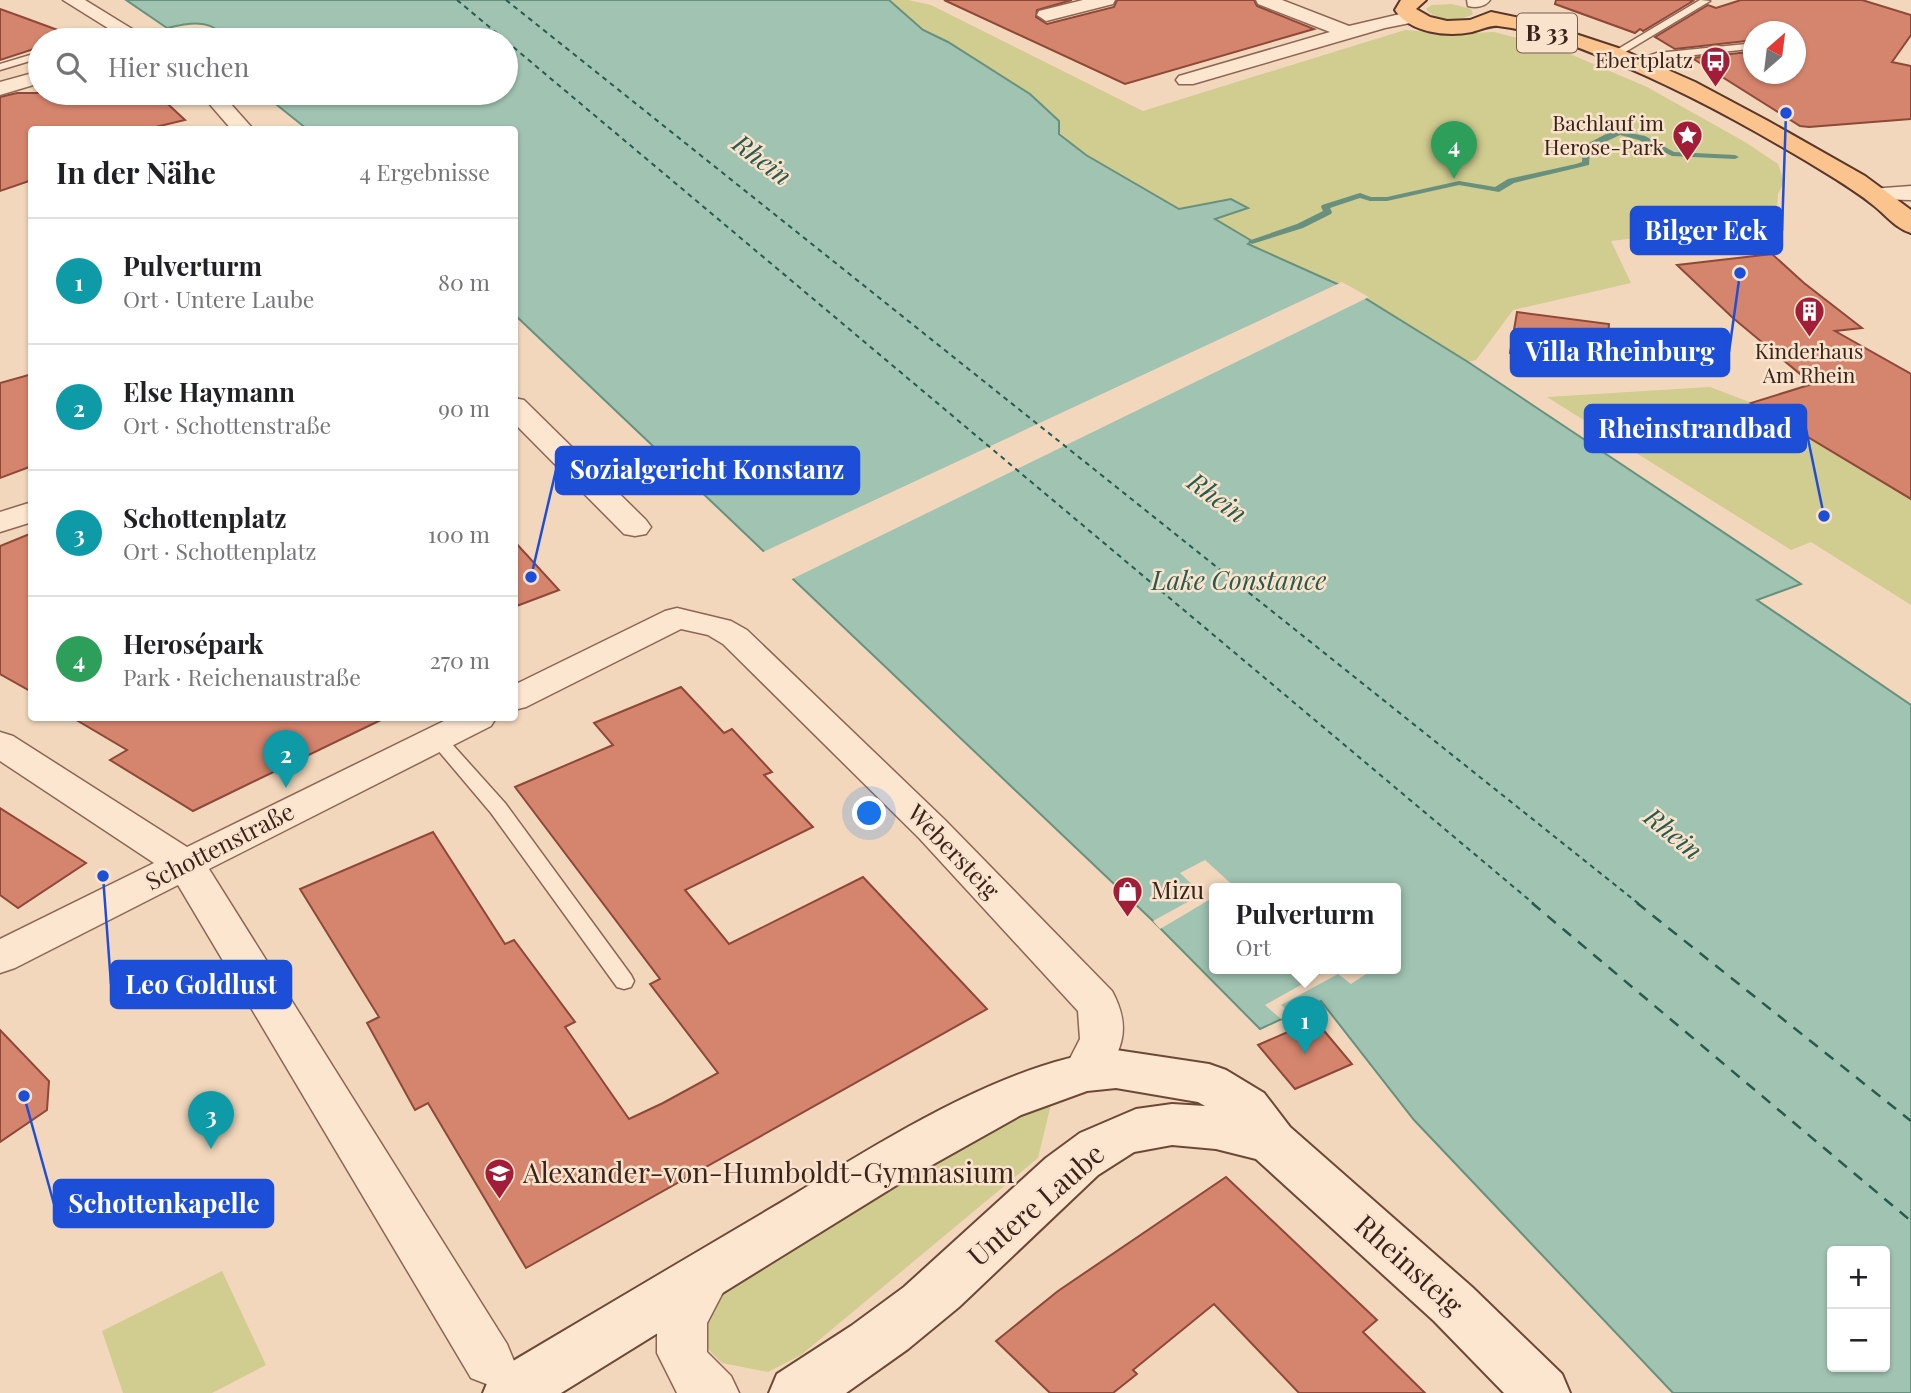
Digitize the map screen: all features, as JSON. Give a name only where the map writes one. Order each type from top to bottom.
[{"type":"main road","points":[[1414,4],[1429,23],[1461,26],[1480,24],[1479,5]]},
{"type":"main road","name":"B 33","points":[[1479,5],[1513,22],[1623,59],[1701,93],[1878,194],[1911,225]]},
{"type":"main road","points":[[500,1377],[714,1269],[882,1168],[1004,1101],[1084,1072],[1116,1069],[1209,1084],[1247,1107],[1272,1142]]},
{"type":"main road","name":"Untere Laube","points":[[803,1387],[939,1291],[1048,1187],[1084,1157],[1112,1140],[1157,1125],[1210,1126],[1272,1142]]},
{"type":"main road","name":"Rheinsteig","points":[[1272,1142],[1453,1304],[1542,1393]]},
{"type":"street","points":[[72,0],[120,28]]},
{"type":"street","points":[[1046,15],[1106,0]]},
{"type":"street","points":[[1265,0],[1349,33]]},
{"type":"street","points":[[1186,80],[1393,20],[1414,4]]},
{"type":"street","points":[[0,89],[28,81]]},
{"type":"street","points":[[221,105],[240,126]]},
{"type":"street","points":[[1878,194],[1911,193]]},
{"type":"street","points":[[518,410],[635,527]]},
{"type":"street","points":[[0,523],[28,512]]},
{"type":"street","name":"Webersteig","points":[[518,697],[677,618],[719,628],[741,642],[932,829],[1097,1003],[1105,1022],[1100,1047],[1084,1072]]},
{"type":"street","name":"Schottenstraße","points":[[0,957],[459,725]]},
{"type":"street","points":[[0,744],[156,844],[184,865],[200,885],[500,1377]]},
{"type":"street","points":[[713,1393],[697,1381],[686,1366],[680,1331],[690,1297],[714,1269]]},
{"type":"lane","points":[[1275,0],[1328,21],[1328,24]]},
{"type":"lane","points":[[1623,59],[1705,1]]},
{"type":"lane","points":[[1623,59],[1743,47]]},
{"type":"lane","points":[[0,67],[28,59]]},
{"type":"lane","points":[[459,725],[498,808],[624,981]]},
{"type":"shaded area","points":[[889,0],[908,0],[931,5],[1143,111],[1405,30],[1457,34],[1494,32],[1556,48],[1647,87],[1745,142],[1778,164],[1784,182],[1778,194],[1776,221],[1611,241],[1631,283],[1513,310],[1476,360],[1468,362],[1355,292],[1247,244],[1215,218],[1246,208],[1231,199],[1179,209],[1086,155],[970,55],[923,30]]},
{"type":"shaded area","points":[[1452,4],[1471,9],[1473,14],[1448,19],[1436,16],[1426,9],[1432,5]]},
{"type":"shaded area","points":[[1710,387],[1752,403],[1896,491],[1911,486],[1911,605],[1811,542],[1791,550],[1547,397]]},
{"type":"shaded area","points":[[1051,1104],[1038,1158],[801,1355],[768,1372],[722,1363],[706,1347],[707,1319],[726,1289],[1029,1109]]},
{"type":"shaded area","points":[[222,1271],[266,1365],[212,1393],[123,1393],[102,1331]]},
{"type":"water","name":"Lake Constance","points":[[126,0],[889,0],[923,30],[948,42],[1030,94],[1059,121],[1059,134],[1086,155],[1179,209],[1231,199],[1248,208],[1215,219],[1252,241],[1248,244],[1355,292],[1468,362],[1801,584],[1757,600],[1911,705],[1911,1393],[1673,1393],[1414,1120],[1321,1001],[1260,1029],[1153,921],[518,318],[518,126],[303,126],[277,105],[518,105],[518,28],[214,28],[203,24],[167,28]]},
{"type":"water","points":[[1722,420],[1745,430],[1773,435],[1781,444],[1760,446],[1719,434],[1716,428]]},
{"type":"pier","points":[[1342,282],[1369,297],[788,581],[759,554]]},
{"type":"pier","points":[[1205,860],[1230,883],[1209,883],[1209,900],[1160,929],[1153,921],[1202,894],[1180,873]]},
{"type":"pier","points":[[1320,974],[1338,974],[1281,1005],[1291,1014],[1281,1019],[1265,1005]]},
{"type":"pier","points":[[1338,974],[1366,974],[1351,984]]},
{"type":"building","points":[[944,0],[1072,0],[1037,10],[1036,17],[1047,24],[1114,7],[1117,0],[1254,0],[1257,6],[1314,29],[1125,84]]},
{"type":"building","points":[[1556,0],[1693,1],[1643,31],[1640,29],[1635,33],[1555,4]]},
{"type":"building","points":[[1741,0],[1862,0],[1911,15],[1911,35],[1892,62],[1911,66],[1911,119],[1800,126],[1692,58],[1743,53],[1743,84],[1806,84],[1806,21],[1743,21],[1743,41],[1675,49],[1655,37],[1708,5],[1716,8]]},
{"type":"building","points":[[0,9],[52,28],[28,28],[28,51],[0,60]]},
{"type":"building","points":[[28,93],[28,105],[169,105],[185,120],[160,126],[28,126],[28,181],[0,191],[0,97]]},
{"type":"building","points":[[1772,254],[1862,328],[1835,331],[1911,374],[1911,499],[1751,403],[1812,384],[1733,318],[1677,265]]},
{"type":"building","points":[[1517,312],[1609,324],[1605,367],[1510,353]]},
{"type":"building","points":[[28,375],[28,468],[0,478],[0,383]]},
{"type":"building","points":[[28,535],[28,690],[0,674],[0,546]]},
{"type":"building","points":[[518,545],[559,590],[518,605]]},
{"type":"building","points":[[681,687],[724,733],[732,729],[772,772],[764,775],[813,827],[685,890],[729,944],[863,877],[987,1009],[526,1268],[428,1103],[415,1110],[367,1023],[379,1017],[300,889],[433,832],[505,944],[514,940],[575,1022],[565,1027],[629,1119],[663,1103],[718,1073],[650,984],[660,979],[515,787],[613,745],[594,723]]},
{"type":"building","points":[[78,721],[379,721],[193,811],[110,760],[127,750]]},
{"type":"building","points":[[0,808],[86,863],[18,908],[0,895]]},
{"type":"building","points":[[1315,1020],[1352,1064],[1295,1089],[1258,1045]]},
{"type":"building","points":[[0,1030],[49,1081],[47,1110],[0,1142]]},
{"type":"building","points":[[1226,1177],[1377,1320],[1363,1332],[1425,1393],[1299,1393],[1214,1304],[1133,1370],[1137,1374],[1113,1393],[1050,1393],[996,1341],[1058,1291]]},
{"type":"waterway","points":[[1252,241],[1300,226],[1328,212],[1325,207],[1360,195],[1370,199],[1387,199],[1459,183],[1496,190],[1511,181],[1578,166],[1586,163],[1586,148],[1620,133],[1642,138],[1672,154],[1735,157]]},
{"type":"ferry route","points":[[457,0],[491,28]]},
{"type":"ferry route","points":[[506,0],[1639,904]]},
{"type":"ferry route","points":[[518,51],[1534,904]]},
{"type":"ferry route","points":[[1532,903],[1911,1221]]},
{"type":"ferry route","points":[[1637,903],[1911,1121]]},
{"type":"place","name":"Ebertplatz","points":[[1716,88]]},
{"type":"place","name":"Bilger Eck","points":[[1786,113]]},
{"type":"place","name":"Bachlauf im Herose-Park","points":[[1687,163]]},
{"type":"place","name":"Herosépark","points":[[1454,179]]},
{"type":"place","name":"Villa Rheinburg","points":[[1740,273]]},
{"type":"place","name":"Kinderhaus Am Rhein","points":[[1809,339]]},
{"type":"place","name":"Rheinstrandbad","points":[[1824,516]]},
{"type":"place","name":"Sozialgericht Konstanz","points":[[531,577]]},
{"type":"place","name":"Else Haymann","points":[[286,788]]},
{"type":"place","name":"Leo Goldlust","points":[[103,876]]},
{"type":"place","name":"Mizu","points":[[1128,918]]},
{"type":"place","name":"Pulverturm","points":[[1305,1054]]},
{"type":"place","name":"Schottenkapelle","points":[[24,1096]]},
{"type":"place","name":"Schottenplatz","points":[[211,1149]]},
{"type":"place","name":"Alexander-von-Humboldt-Gymnasium","points":[[500,1200]]},
{"type":"water label","name":"Rhein","points":[[762,160]]},
{"type":"water label","name":"Rhein","points":[[1217,498]]},
{"type":"water label","name":"Rhein","points":[[1673,834]]}]
